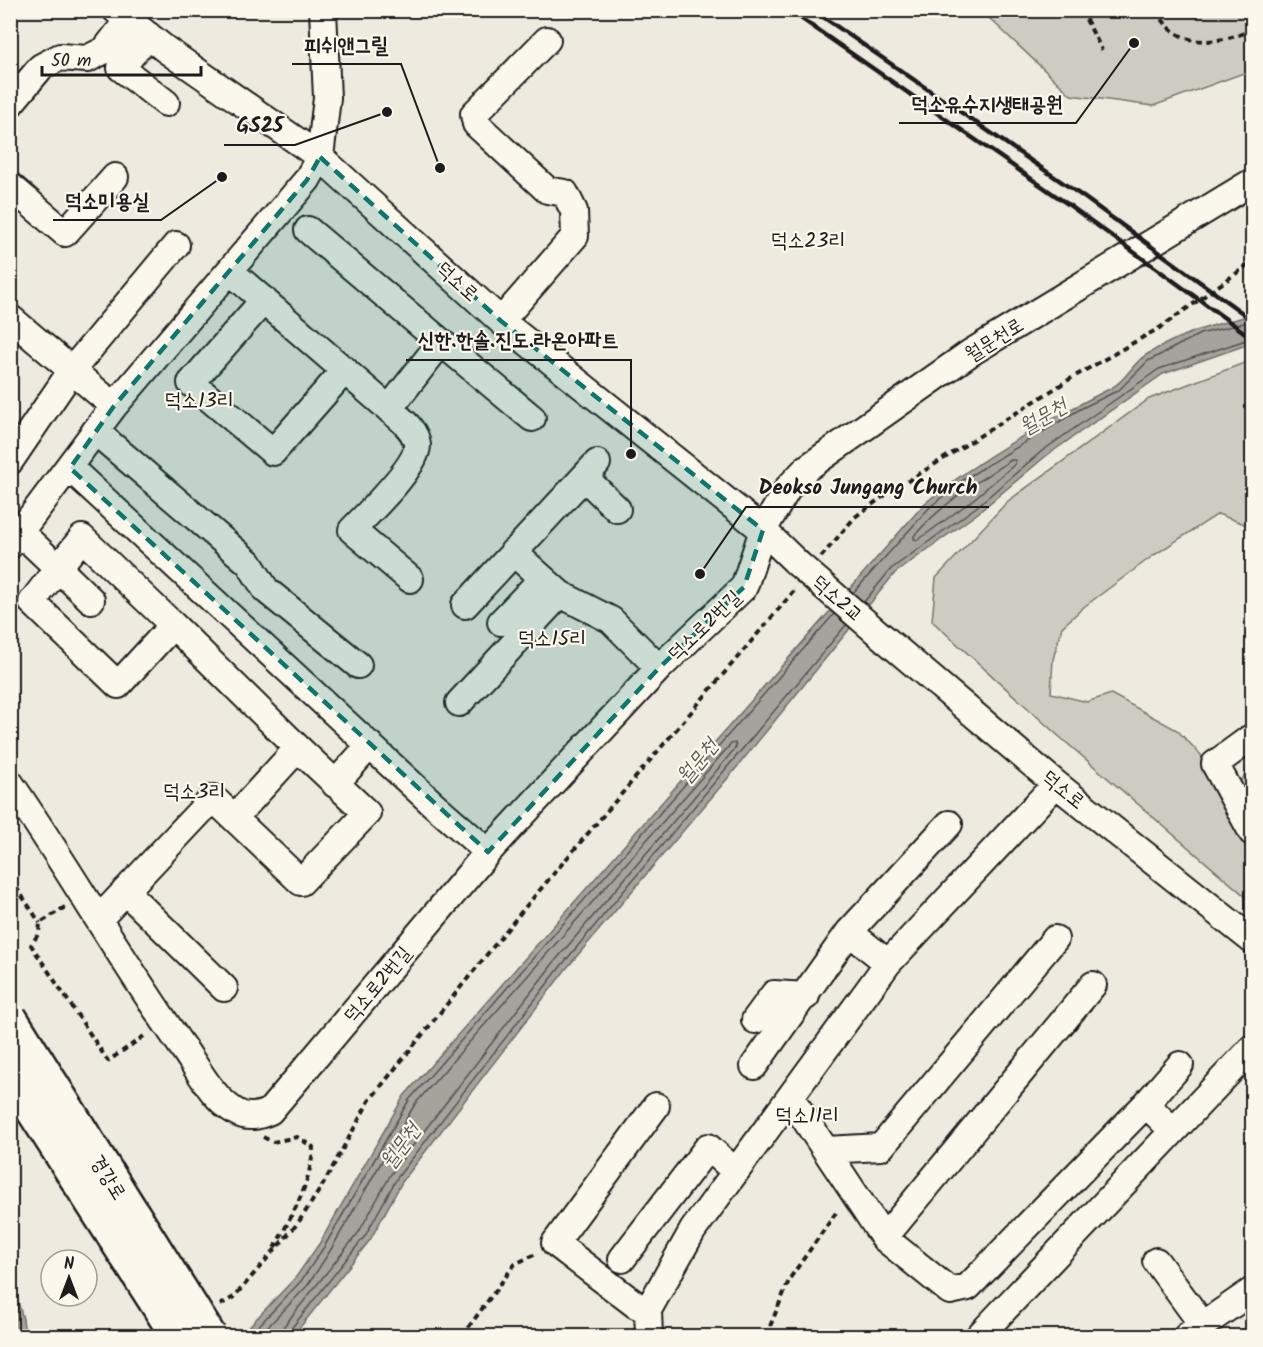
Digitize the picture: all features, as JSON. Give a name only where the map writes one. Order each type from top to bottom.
[{"type":"main road","name":"경강로","points":[[10,1018],[211,1322]]},
{"type":"main road","name":"경강로","points":[[10,1074],[178,1336]]},
{"type":"street","points":[[91,600],[58,568],[13,541],[70,468],[114,406],[231,272],[307,180],[320,157],[327,98],[323,10]]},
{"type":"street","points":[[131,22],[121,68],[166,104]]},
{"type":"street","points":[[10,104],[41,67],[60,57],[87,59],[105,50],[131,22]]},
{"type":"street","name":"덕소로","points":[[131,22],[320,157],[501,321],[763,530],[807,562]]},
{"type":"street","points":[[501,321],[575,236],[574,211],[565,193],[547,190],[476,124],[474,114],[547,40]]},
{"type":"street","points":[[10,186],[65,233],[115,177]]},
{"type":"street","name":"월문천로","points":[[763,530],[788,488],[807,468],[970,353],[1252,182]]},
{"type":"street","points":[[308,230],[532,418]]},
{"type":"street","points":[[10,461],[72,370],[176,245]]},
{"type":"street","points":[[231,272],[410,428],[417,445],[410,464],[352,530],[410,579]]},
{"type":"street","points":[[264,300],[191,384],[273,452],[345,370]]},
{"type":"street","points":[[10,318],[114,406]]},
{"type":"street","points":[[389,408],[441,342]]},
{"type":"street","points":[[95,431],[249,563],[266,590],[358,665]]},
{"type":"street","points":[[70,468],[488,852]]},
{"type":"street","points":[[465,605],[590,470],[617,509]]},
{"type":"street","name":"덕소로2번길","points":[[255,1117],[270,1111],[488,852],[659,668],[744,587],[763,530]]},
{"type":"street","points":[[100,918],[213,798],[301,882],[367,813],[335,784],[173,625],[82,538],[32,602],[118,685],[173,625]]},
{"type":"street","points":[[513,552],[551,586],[611,620],[659,668]]},
{"type":"street","name":"덕소2교","points":[[807,562],[879,634]]},
{"type":"street","points":[[501,622],[551,586]]},
{"type":"street","points":[[459,703],[551,586]]},
{"type":"street","name":"덕소로","points":[[879,634],[1056,784],[1252,940]]},
{"type":"street","points":[[1252,737],[1215,764],[1252,832]]},
{"type":"street","points":[[335,784],[370,745]]},
{"type":"street","points":[[234,818],[298,748]]},
{"type":"street","points":[[10,783],[100,918],[165,1022],[213,1091],[236,1112],[255,1117]]},
{"type":"street","points":[[648,1336],[648,1310],[693,1230],[888,963],[1056,784]]},
{"type":"street","points":[[754,1066],[806,996],[849,932],[949,824]]},
{"type":"street","points":[[125,891],[224,988]]},
{"type":"street","points":[[849,932],[888,963]]},
{"type":"street","points":[[826,1150],[881,1147],[1054,939]]},
{"type":"street","points":[[884,1238],[1093,985]]},
{"type":"street","points":[[755,1020],[774,994],[806,996]]},
{"type":"street","points":[[979,1336],[1252,1048]]},
{"type":"street","points":[[790,1098],[884,1238],[950,1292],[968,1287],[1146,1104],[1180,1065]]},
{"type":"street","points":[[1146,1104],[1173,1131]]},
{"type":"street","points":[[648,1310],[636,1305],[555,1243],[656,1106]]},
{"type":"street","points":[[622,1259],[708,1147],[735,1171]]},
{"type":"street","points":[[1156,1261],[1195,1330],[1252,1291]]},
{"type":"path","points":[[1081,10],[1102,50]]},
{"type":"path","points":[[1157,10],[1161,18],[1174,30],[1191,39],[1210,43],[1252,30]]},
{"type":"path","points":[[807,562],[855,517],[881,498],[1070,379],[1161,327],[1252,262]]},
{"type":"path","points":[[211,1322],[298,1224],[324,1183],[369,1101],[522,911],[732,667],[795,589]]},
{"type":"path","points":[[10,878],[40,923],[39,933],[31,945],[108,1061],[165,1022]]},
{"type":"path","points":[[40,923],[83,895]]},
{"type":"path","points":[[255,1117],[264,1139],[273,1143],[297,1137],[313,1147],[312,1165],[298,1204],[268,1260]]},
{"type":"path","points":[[766,1336],[790,1278],[853,1190]]},
{"type":"path","points":[[462,1336],[515,1264],[555,1243]]},
{"type":"highlighted area","points":[[320,157],[501,321],[763,530],[744,587],[659,668],[488,852],[70,468],[114,406],[307,180]]},
{"type":"shaded area","points":[[991,10],[1252,11],[1252,70],[1153,106],[1071,95],[986,15]]},
{"type":"shaded area","points":[[1252,360],[1252,527],[1218,514],[1154,555],[1085,606],[1062,627],[1053,659],[1051,693],[1087,702],[1111,694],[1177,730],[1201,755],[1211,783],[1242,780],[1248,767],[1252,768],[1252,902],[1054,732],[932,621],[936,578],[1008,501],[1149,399]]},
{"type":"water","name":"월문천","points":[[1252,315],[1252,343],[1163,374],[1046,456],[978,513],[895,573],[733,772],[566,969],[402,1182],[370,1240],[293,1336],[240,1336],[296,1277],[319,1244],[404,1096],[925,503],[1016,440],[1118,384],[1141,358],[1171,341],[1198,330]]},
{"type":"water","points":[[10,1274],[23,1319],[25,1336],[11,1336]]},
{"type":"railway","points":[[789,10],[1069,205],[1252,338]]},
{"type":"railway","points":[[813,10],[1085,198],[1252,320]]},
{"type":"place","name":"덕소유수지생태공원","points":[[1134,43]]},
{"type":"place","name":"GS25","points":[[387,112]]},
{"type":"place","name":"피쉬앤그릴","points":[[440,168]]},
{"type":"place","name":"덕소미용실","points":[[222,177]]},
{"type":"place","name":"신한.한솔.진도.라온아파트","points":[[631,454]]},
{"type":"place","name":"Deokso Jungang Church","points":[[700,574]]},
{"type":"district","name":"덕소23리","points":[[808,240]]},
{"type":"district","name":"덕소13리","points":[[199,400]]},
{"type":"district","name":"덕소15리","points":[[552,638]]},
{"type":"district","name":"덕소3리","points":[[194,791]]},
{"type":"district","name":"덕소11리","points":[[807,1115]]}]
